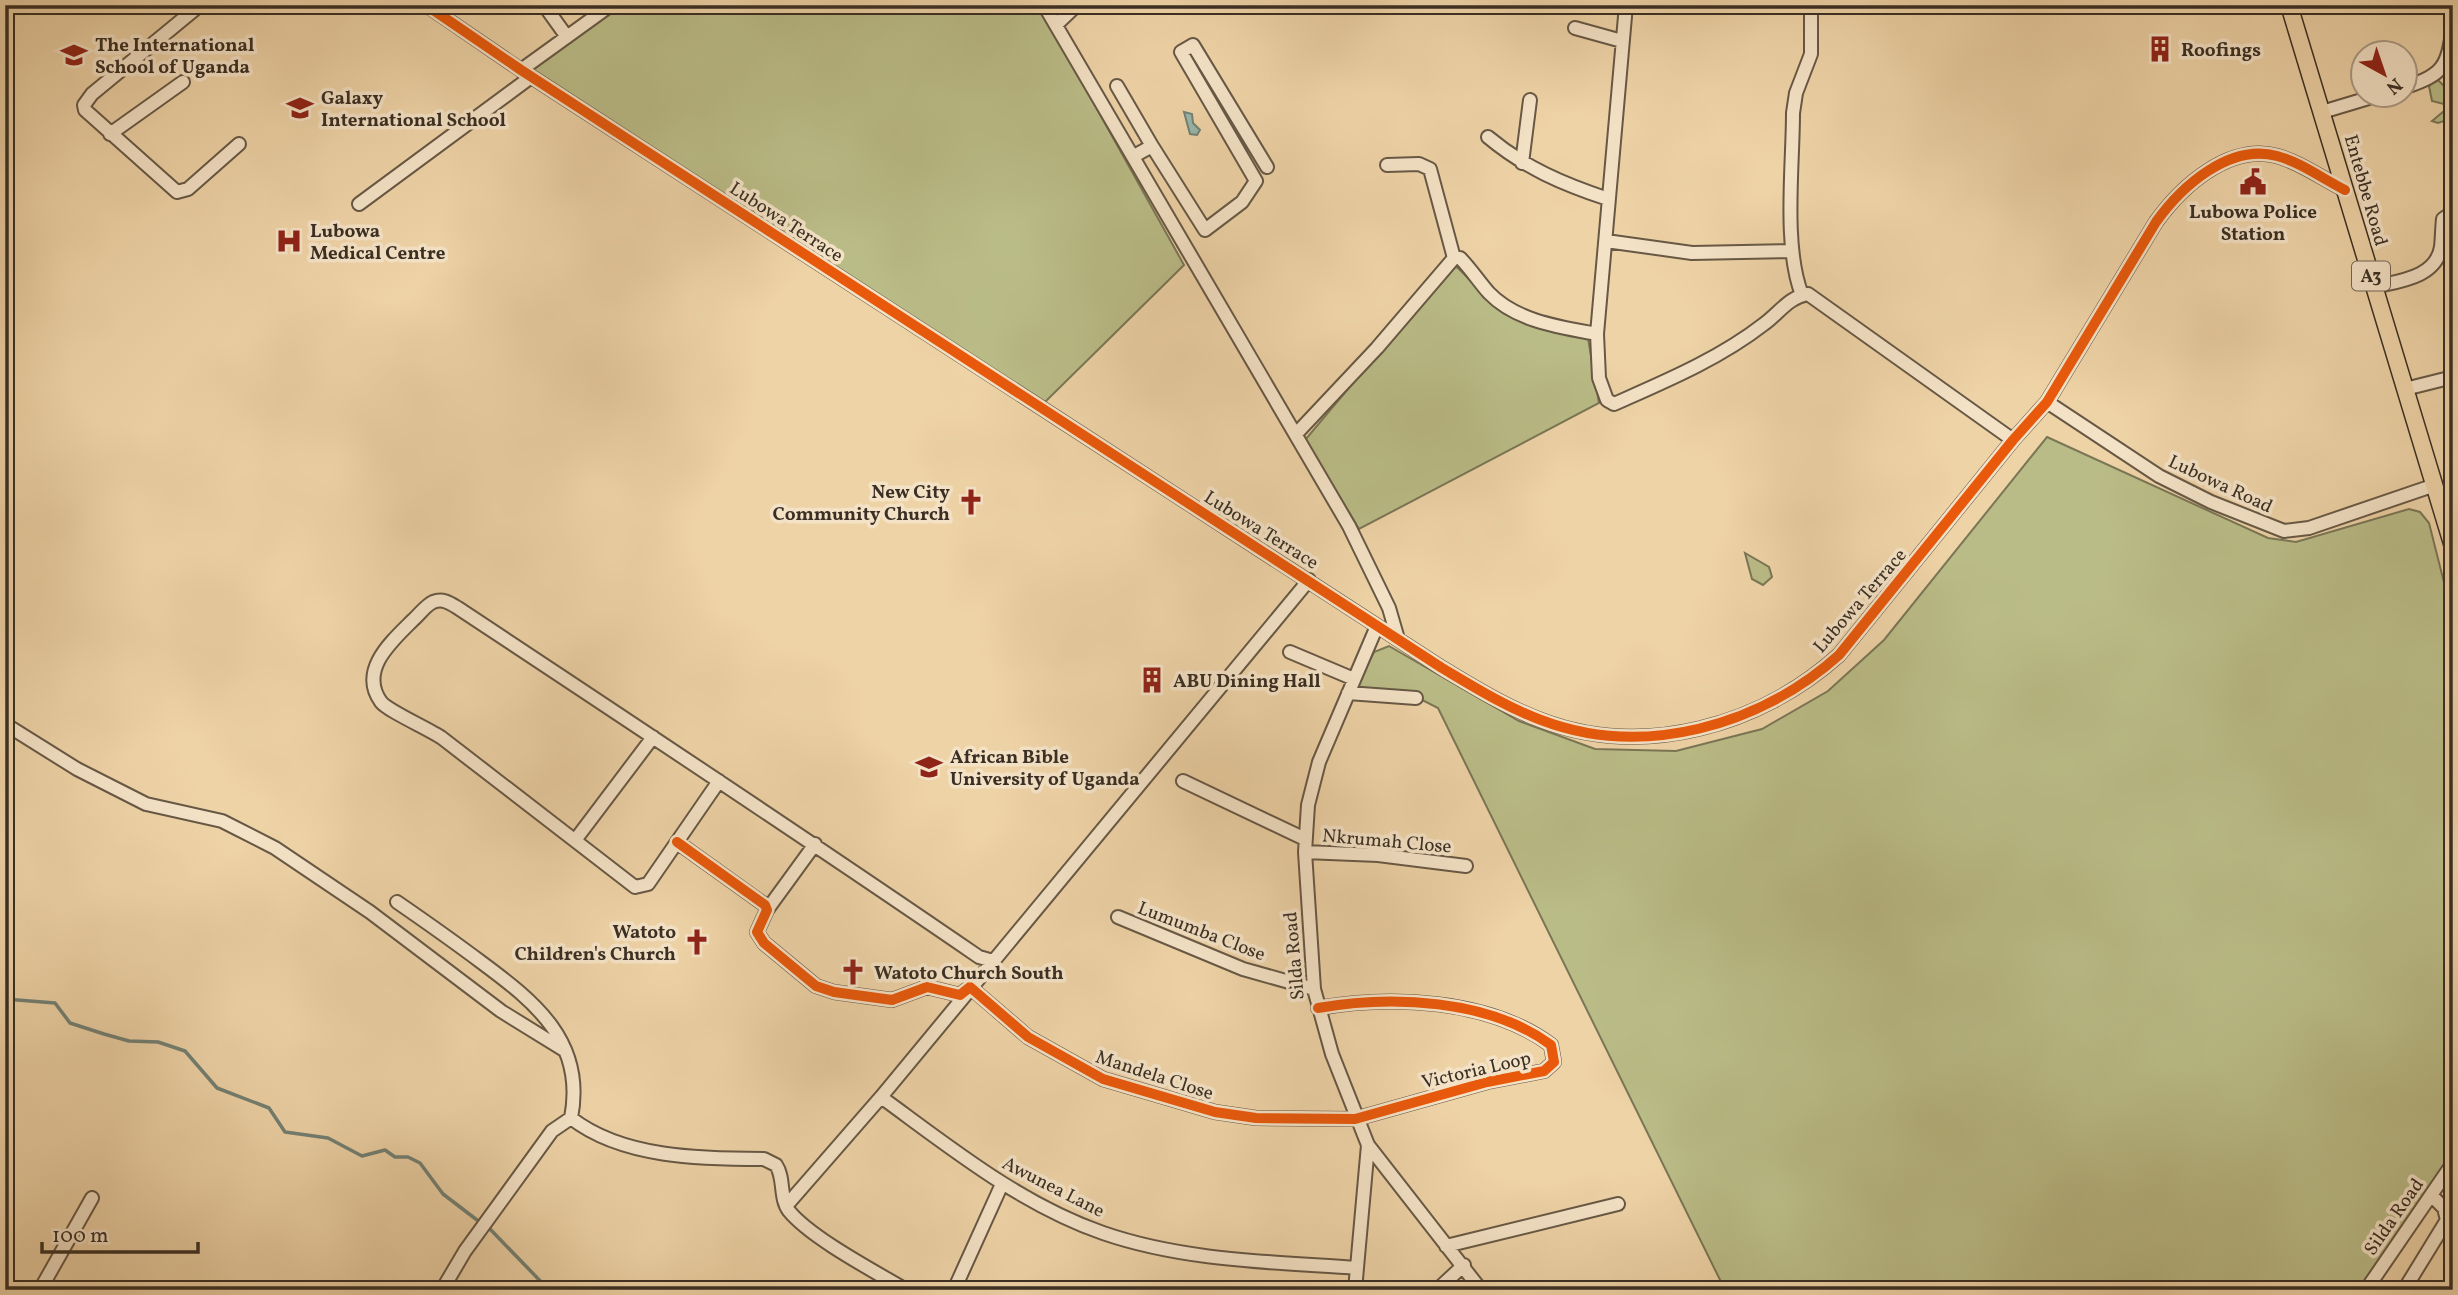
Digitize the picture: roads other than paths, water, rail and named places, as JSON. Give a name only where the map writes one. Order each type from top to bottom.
[{"type":"main road","name":"Entebbe Road","points":[[2289,5],[2453,547]]},
{"type":"street","points":[[200,5],[87,100],[85,110],[177,192],[188,189],[239,144]]},
{"type":"street","name":"Lubowa Terrace","points":[[426,5],[526,74],[1310,580],[1377,626],[1495,699],[1542,721],[1593,734],[1651,736],[1691,732],[1733,719],[1764,707],[1807,682],[1839,655],[2013,440],[2047,402],[2163,212],[2205,173],[2246,156],[2266,154],[2283,158],[2345,190]]},
{"type":"street","points":[[544,5],[567,37]]},
{"type":"street","points":[[359,204],[526,74],[567,37],[611,5]]},
{"type":"street","points":[[1044,5],[1134,156],[1242,347],[1296,434],[1366,559],[1389,608],[1398,639]]},
{"type":"street","points":[[1056,25],[1077,5]]},
{"type":"street","points":[[1626,5],[1597,334],[1599,378],[1605,397],[1614,404],[1678,376],[1728,348],[1802,295],[1815,298],[2013,440]]},
{"type":"street","points":[[1802,295],[1796,281],[1792,251],[1794,103],[1811,54],[1811,5]]},
{"type":"street","points":[[2420,81],[2440,72],[2446,64],[2453,27]]},
{"type":"street","points":[[1575,28],[1622,41]]},
{"type":"street","points":[[1117,86],[1205,230],[1241,202],[1256,181],[1181,52],[1193,46],[1267,167]]},
{"type":"street","points":[[110,134],[183,82]]},
{"type":"street","points":[[1522,163],[1530,100]]},
{"type":"street","points":[[2322,112],[2350,104]]},
{"type":"street","points":[[1488,137],[1522,163],[1555,182],[1608,199]]},
{"type":"street","points":[[1134,156],[1153,146]]},
{"type":"street","points":[[1387,165],[1419,164],[1430,169],[1454,258]]},
{"type":"street","points":[[2374,287],[2416,276],[2431,266],[2441,248],[2443,219],[2453,212]]},
{"type":"street","points":[[1606,241],[1692,253],[1792,251]]},
{"type":"street","points":[[1296,434],[1352,376],[1454,258],[1460,258],[1490,294],[1510,310],[1556,326],[1597,334]]},
{"type":"street","points":[[2405,389],[2453,377]]},
{"type":"street","name":"Lubowa Road","points":[[2047,402],[2159,476],[2211,502],[2284,531],[2309,528],[2435,485]]},
{"type":"street","points":[[786,1206],[881,1097],[1310,580]]},
{"type":"street","points":[[719,781],[648,884],[635,887],[442,738],[419,723],[389,710],[374,686],[374,671],[383,650],[432,602],[446,600],[816,845],[979,957],[993,961]]},
{"type":"street","name":"Silda Road","points":[[1377,626],[1319,762],[1308,805],[1305,846],[1314,989],[1355,1119],[1368,1145],[1481,1290]]},
{"type":"street","points":[[1290,652],[1354,679]]},
{"type":"street","points":[[1348,693],[1416,698]]},
{"type":"street","points":[[5,723],[77,769],[146,804],[222,821],[275,848],[370,912],[501,1011],[564,1050]]},
{"type":"street","points":[[576,839],[653,737]]},
{"type":"street","points":[[1183,781],[1305,846]]},
{"type":"street","points":[[677,842],[765,905],[768,910]]},
{"type":"street","points":[[816,845],[768,910],[757,932],[764,943],[816,986],[834,992],[892,1000],[928,987],[960,995],[970,987]]},
{"type":"street","name":"Nkrumah Close","points":[[1305,846],[1466,866]]},
{"type":"street","points":[[397,902],[530,998],[551,1021],[564,1050],[575,1093],[570,1118],[552,1131],[465,1251],[442,1290]]},
{"type":"street","name":"Lumumba Close","points":[[1118,917],[1243,969],[1314,989]]},
{"type":"street","name":"Mandela Close","points":[[970,987],[1028,1037],[1103,1079],[1215,1112],[1256,1118],[1355,1119]]},
{"type":"street","name":"Victoria Loop","points":[[1318,1008],[1363,1002],[1462,1009],[1512,1023],[1541,1038],[1551,1045],[1555,1053],[1554,1062],[1544,1071],[1487,1082],[1355,1119]]},
{"type":"street","name":"Awunea Lane","points":[[881,1097],[1002,1184],[1074,1221],[1131,1242],[1258,1261],[1357,1268]]},
{"type":"street","points":[[570,1118],[594,1135],[638,1147],[679,1155],[764,1159],[779,1171],[786,1206],[813,1231],[906,1290]]},
{"type":"street","points":[[1356,1290],[1368,1145]]},
{"type":"street","name":"Silda Road","points":[[2365,1290],[2453,1163]]},
{"type":"street","points":[[954,1290],[1002,1184]]},
{"type":"street","points":[[2404,1290],[2447,1220],[2444,1208],[2431,1195]]},
{"type":"street","points":[[40,1290],[92,1198]]},
{"type":"street","points":[[1446,1246],[1618,1204]]},
{"type":"street","points":[[1437,1290],[1464,1265]]},
{"type":"waterway","points":[[5,999],[55,1003],[70,1023],[129,1041],[158,1042],[185,1051],[217,1088],[269,1108],[285,1132],[328,1138],[362,1156],[385,1150],[395,1157],[408,1157],[420,1163],[443,1194],[477,1220]]},
{"type":"waterway","points":[[490,1229],[549,1290]]},
{"type":"place","name":"Roofings","points":[[2160,49]]},
{"type":"place","name":"The International School of Uganda","points":[[74,55]]},
{"type":"place","name":"Galaxy International School","points":[[300,108]]},
{"type":"place","name":"Lubowa Police Station","points":[[2253,182]]},
{"type":"place","name":"Lubowa Medical Centre","points":[[289,241]]},
{"type":"place","name":"New City Community Church","points":[[971,502]]},
{"type":"place","name":"ABU Dining Hall","points":[[1152,680]]},
{"type":"place","name":"African Bible University of Uganda","points":[[929,767]]},
{"type":"place","name":"Watoto Children's Church","points":[[697,942]]},
{"type":"place","name":"Watoto Church South","points":[[853,972]]}]
